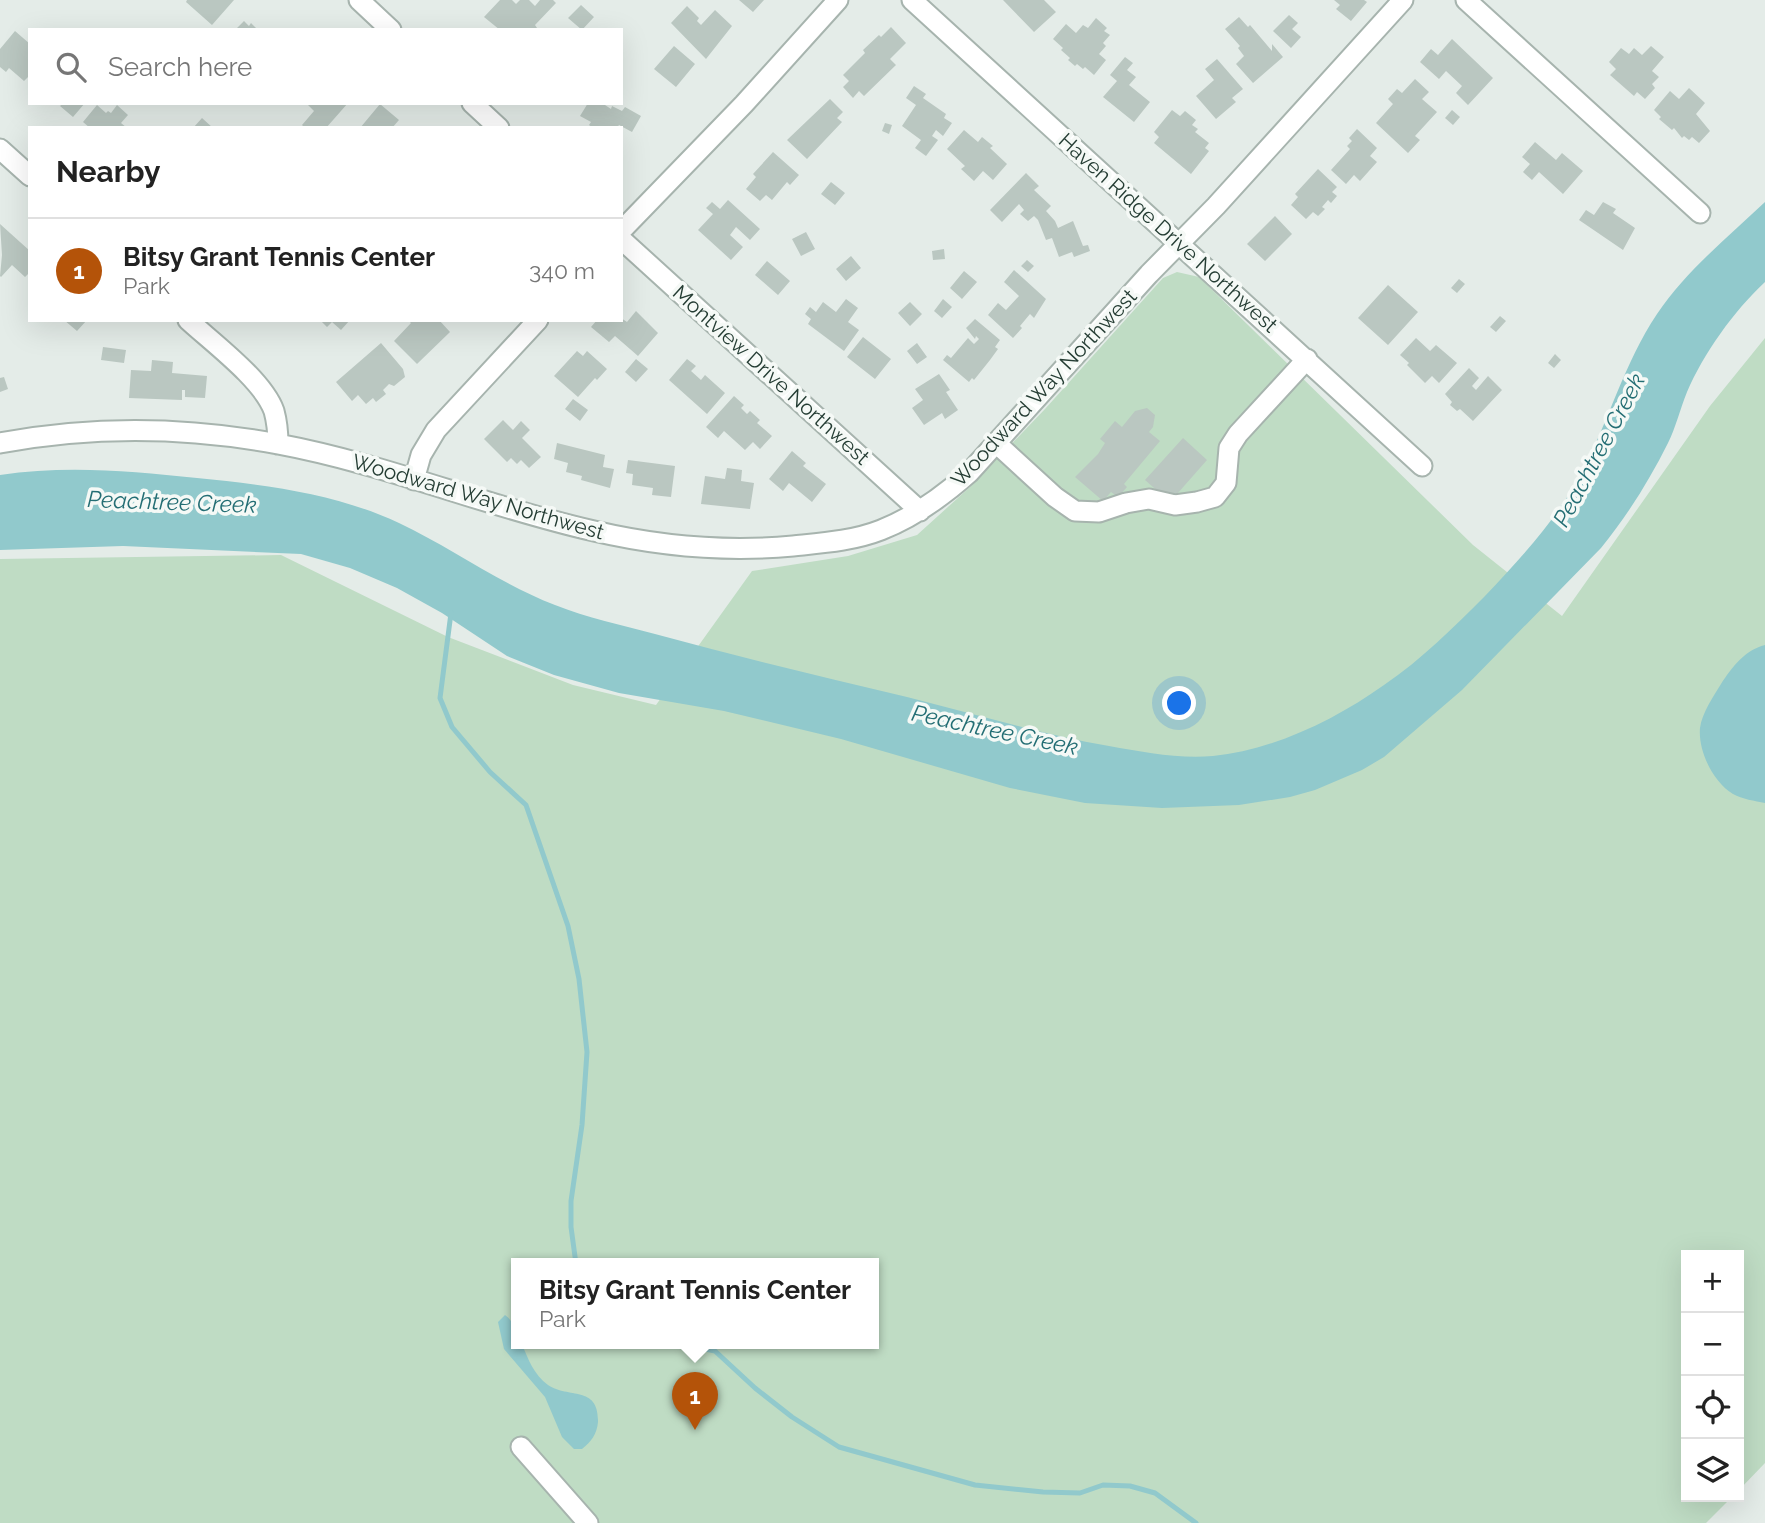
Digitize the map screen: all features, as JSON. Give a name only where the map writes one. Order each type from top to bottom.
[{"type":"street","points":[[359,0],[389,28]]},
{"type":"street","points":[[623,229],[744,104],[838,0]]},
{"type":"street","name":"Haven Ridge Drive Northwest","points":[[912,0],[1422,466]]},
{"type":"street","name":"Woodward Way Northwest","points":[[0,443],[85,432],[149,431],[212,435],[278,444],[335,457],[592,531],[643,541],[701,547],[769,548],[836,542],[880,531],[920,511],[944,495],[996,443],[1403,0]]},
{"type":"street","points":[[1466,0],[1700,213]]},
{"type":"street","points":[[474,105],[497,126]]},
{"type":"street","points":[[0,149],[28,174]]},
{"type":"street","name":"Montview Drive Northwest","points":[[623,241],[920,511]]},
{"type":"street","points":[[190,322],[255,381],[266,395],[276,419],[278,444]]},
{"type":"street","points":[[414,480],[421,455],[436,430],[536,322]]},
{"type":"street","points":[[996,443],[1055,497],[1075,511],[1098,512],[1149,499],[1175,505],[1197,502],[1214,496],[1226,483],[1228,448],[1238,433],[1307,359]]},
{"type":"street","points":[[521,1447],[588,1523]]},
{"type":"green space","points":[[1177,272],[1199,277],[1473,545],[1562,616],[1710,406],[1765,338],[1765,1463],[1744,1485],[1744,1250],[1681,1250],[1681,1502],[1727,1502],[1706,1523],[0,1523],[0,559],[281,555],[448,637],[573,685],[656,705],[752,571],[848,556],[917,535],[970,487],[1045,409],[1163,278]]},
{"type":"water","name":"Peachtree Creek","points":[[1765,202],[1765,282],[1742,306],[1711,348],[1694,377],[1671,437],[1653,471],[1629,511],[1601,548],[1462,690],[1384,757],[1362,770],[1315,790],[1290,797],[1239,805],[1162,808],[1085,803],[1010,788],[841,739],[724,711],[619,693],[554,675],[507,656],[442,613],[397,588],[350,568],[301,554],[123,546],[0,550],[0,475],[49,470],[123,471],[274,487],[325,497],[375,513],[419,533],[535,596],[567,610],[605,621],[1084,741],[1174,756],[1200,757],[1236,753],[1303,731],[1365,698],[1424,654],[1485,596],[1537,538],[1571,491],[1591,454],[1635,352],[1668,298],[1722,241]]},
{"type":"water","points":[[1765,645],[1765,803],[1737,796],[1719,782],[1704,756],[1700,728],[1708,705],[1730,671],[1745,655]]},
{"type":"water","points":[[505,1315],[511,1321],[511,1349],[524,1349],[543,1381],[556,1389],[588,1398],[594,1403],[597,1426],[593,1437],[582,1449],[574,1449],[562,1437],[545,1397],[504,1349],[498,1322]]},
{"type":"building","points":[[234,0],[212,25],[186,2]]},
{"type":"building","points":[[500,0],[512,0],[516,4],[520,0],[529,0],[535,6],[540,0],[553,0],[556,3],[535,25],[537,28],[498,28],[484,17]]},
{"type":"building","points":[[739,0],[764,0],[753,12]]},
{"type":"building","points":[[1003,0],[1044,0],[1056,12],[1034,32]]},
{"type":"building","points":[[1334,0],[1367,2],[1351,21],[1336,9],[1340,5]]},
{"type":"building","points":[[581,5],[594,17],[584,28],[580,28],[568,18]]},
{"type":"building","points":[[687,6],[699,18],[697,21],[701,25],[715,10],[732,26],[706,59],[671,23]]},
{"type":"building","points":[[1289,15],[1298,23],[1292,29],[1301,37],[1291,48],[1273,31]]},
{"type":"building","points":[[1239,17],[1248,27],[1250,25],[1272,51],[1272,44],[1283,57],[1253,83],[1236,64],[1244,56],[1238,48],[1240,46],[1225,29]]},
{"type":"building","points":[[1096,18],[1107,28],[1104,31],[1110,35],[1099,54],[1106,60],[1094,75],[1085,67],[1083,69],[1077,64],[1075,66],[1068,60],[1070,58],[1061,50],[1063,48],[1053,39],[1066,24],[1076,33],[1083,25],[1088,28]]},
{"type":"building","points":[[244,21],[256,28],[237,28]]},
{"type":"building","points":[[891,27],[906,43],[890,59],[896,65],[864,96],[859,91],[853,98],[843,87],[849,81],[843,75],[865,53],[863,50]]},
{"type":"building","points":[[15,31],[28,42],[28,77],[24,81],[9,68],[6,72],[0,67],[0,49]]},
{"type":"building","points":[[1452,39],[1493,78],[1468,105],[1456,93],[1462,86],[1446,71],[1439,79],[1420,62],[1431,49],[1438,55]]},
{"type":"building","points":[[674,46],[695,64],[676,87],[654,69]]},
{"type":"building","points":[[1651,46],[1664,57],[1652,71],[1659,77],[1652,84],[1655,88],[1645,99],[1637,92],[1634,96],[1610,75],[1616,69],[1609,62],[1621,48],[1629,54],[1634,48],[1642,55]]},
{"type":"building","points":[[1125,57],[1133,63],[1127,70],[1136,77],[1129,85],[1150,102],[1134,122],[1103,97],[1117,81],[1110,75]]},
{"type":"building","points":[[1217,59],[1243,89],[1232,98],[1236,102],[1216,119],[1196,96],[1214,80],[1205,69]]},
{"type":"building","points":[[1415,79],[1429,92],[1422,99],[1437,112],[1415,136],[1420,140],[1408,153],[1376,123],[1393,104],[1388,99],[1397,89],[1402,93]]},
{"type":"building","points":[[914,86],[926,94],[923,98],[946,114],[944,118],[952,123],[943,136],[936,130],[932,136],[938,140],[926,156],[915,148],[921,140],[902,126],[916,105],[906,98]]},
{"type":"building","points":[[1689,88],[1705,103],[1696,114],[1710,131],[1699,143],[1692,137],[1689,140],[1684,136],[1682,138],[1674,128],[1672,130],[1659,119],[1661,117],[1654,110],[1670,91],[1679,99]]},
{"type":"building","points":[[830,99],[843,112],[837,118],[842,122],[807,159],[787,140]]},
{"type":"building","points":[[61,105],[83,105],[73,117]]},
{"type":"building","points":[[97,105],[106,113],[111,113],[117,105],[128,115],[121,123],[125,126],[88,126],[83,122]]},
{"type":"building","points":[[308,105],[346,105],[328,126],[303,126],[314,111]]},
{"type":"building","points":[[379,105],[399,120],[394,126],[362,126]]},
{"type":"building","points":[[587,105],[605,105],[622,111],[625,107],[641,116],[632,132],[619,125],[590,126],[591,122],[580,116]]},
{"type":"building","points":[[1172,110],[1180,116],[1185,111],[1196,120],[1192,125],[1198,129],[1195,132],[1209,143],[1205,148],[1209,151],[1191,174],[1154,143],[1159,137],[1154,132]]},
{"type":"building","points":[[1452,110],[1460,117],[1453,125],[1445,118]]},
{"type":"building","points":[[202,118],[211,126],[195,126]]},
{"type":"building","points":[[885,123],[892,125],[889,134],[882,131]]},
{"type":"building","points":[[1357,129],[1377,148],[1370,156],[1377,162],[1360,181],[1354,175],[1346,184],[1331,170],[1350,149],[1347,146],[1352,141],[1349,138]]},
{"type":"building","points":[[964,130],[978,142],[982,137],[1007,164],[993,180],[983,171],[974,181],[961,169],[965,166],[947,149]]},
{"type":"building","points":[[1535,142],[1556,160],[1562,153],[1583,171],[1563,194],[1539,172],[1532,180],[1523,172],[1530,164],[1522,157]]},
{"type":"building","points":[[773,152],[799,175],[790,185],[787,182],[772,200],[766,195],[760,201],[746,189],[756,177],[753,174]]},
{"type":"building","points":[[1318,169],[1337,187],[1332,192],[1337,196],[1331,203],[1328,200],[1322,207],[1325,209],[1318,216],[1313,212],[1306,219],[1291,205],[1298,197],[1295,194]]},
{"type":"building","points":[[1026,173],[1039,186],[1034,190],[1051,206],[1046,211],[1058,228],[1073,221],[1083,246],[1088,245],[1090,251],[1074,257],[1072,252],[1059,257],[1052,238],[1046,240],[1034,216],[1028,221],[1020,214],[1024,210],[1019,204],[1002,222],[990,210]]},
{"type":"building","points":[[831,182],[845,193],[835,205],[821,194]]},
{"type":"building","points":[[728,200],[760,229],[750,240],[736,227],[730,235],[743,247],[731,260],[698,230],[713,214],[706,208],[712,202],[720,209]]},
{"type":"building","points":[[1603,202],[1616,209],[1613,213],[1635,228],[1623,250],[1579,220],[1586,210],[1594,215]]},
{"type":"building","points":[[1275,216],[1292,234],[1265,261],[1247,244]]},
{"type":"building","points":[[0,224],[28,249],[28,274],[25,277],[12,265],[1,277]]},
{"type":"building","points":[[806,232],[815,249],[801,256],[792,239]]},
{"type":"building","points":[[944,249],[945,259],[933,260],[932,251]]},
{"type":"building","points":[[851,256],[861,268],[846,281],[836,269]]},
{"type":"building","points":[[1027,260],[1034,266],[1028,272],[1021,266]]},
{"type":"building","points":[[767,261],[790,281],[778,295],[755,275]]},
{"type":"building","points":[[1014,270],[1046,299],[1034,318],[1030,314],[1013,338],[988,315],[998,303],[1006,310],[1019,296],[1004,282]]},
{"type":"building","points":[[964,271],[977,282],[962,299],[950,288]]},
{"type":"building","points":[[1459,279],[1465,284],[1457,293],[1451,288]]},
{"type":"building","points":[[1388,285],[1418,312],[1388,345],[1358,318]]},
{"type":"building","points":[[846,299],[858,308],[848,322],[859,330],[844,351],[808,324],[811,319],[805,314],[810,307],[816,312],[823,302],[836,312]]},
{"type":"building","points":[[943,299],[952,307],[942,318],[934,311]]},
{"type":"building","points":[[910,302],[922,314],[910,326],[898,313]]},
{"type":"building","points":[[636,311],[658,333],[638,356],[615,336],[609,342],[591,327],[595,322],[623,322],[623,319],[627,322]]},
{"type":"building","points":[[1500,316],[1506,321],[1496,332],[1490,327]]},
{"type":"building","points":[[975,319],[1000,340],[995,347],[998,349],[990,360],[974,380],[972,378],[969,382],[943,360],[947,355],[951,358],[968,338],[974,344],[979,339],[976,336],[975,339],[966,328]]},
{"type":"building","points":[[66,322],[85,322],[77,331]]},
{"type":"building","points":[[332,322],[348,322],[341,330]]},
{"type":"building","points":[[441,322],[450,332],[417,364],[394,341],[411,323]]},
{"type":"building","points":[[863,337],[891,359],[875,379],[847,357]]},
{"type":"building","points":[[1416,338],[1430,351],[1436,345],[1457,363],[1439,383],[1432,376],[1425,383],[1400,355]]},
{"type":"building","points":[[381,343],[403,369],[405,377],[394,386],[389,384],[383,390],[386,394],[376,402],[373,398],[366,404],[358,395],[352,401],[336,382]]},
{"type":"building","points":[[917,343],[927,357],[917,364],[907,351]]},
{"type":"building","points":[[103,347],[126,350],[124,363],[101,360]]},
{"type":"building","points":[[577,351],[583,356],[587,351],[607,369],[578,397],[554,376]]},
{"type":"building","points":[[1555,354],[1561,360],[1554,368],[1548,363]]},
{"type":"building","points":[[636,359],[648,369],[636,382],[625,372]]},
{"type":"building","points":[[687,359],[696,366],[691,371],[701,380],[705,375],[725,393],[707,414],[669,380]]},
{"type":"building","points":[[152,360],[173,362],[172,373],[207,376],[205,398],[185,397],[185,390],[182,390],[182,400],[129,398],[131,370],[151,371]]},
{"type":"building","points":[[1469,368],[1479,378],[1472,386],[1476,390],[1488,376],[1502,390],[1473,421],[1460,409],[1457,411],[1450,405],[1452,402],[1445,394]]},
{"type":"building","points":[[939,374],[950,390],[946,392],[958,410],[945,419],[942,413],[924,425],[912,408],[923,400],[915,389]]},
{"type":"building","points":[[4,377],[8,389],[0,392],[0,378]]},
{"type":"building","points":[[734,396],[744,405],[741,408],[747,414],[750,411],[760,420],[757,423],[772,436],[760,449],[753,442],[745,450],[724,431],[718,438],[706,427]]},
{"type":"building","points":[[573,399],[588,410],[580,421],[565,409]]},
{"type":"building","points":[[1147,408],[1155,415],[1153,427],[1149,432],[1160,441],[1124,484],[1127,487],[1118,497],[1111,492],[1103,501],[1075,477],[1098,454],[1105,443],[1100,439],[1115,421],[1122,427],[1135,411]]},
{"type":"building","points":[[503,420],[513,430],[521,421],[530,430],[522,438],[541,457],[529,468],[521,460],[517,464],[511,458],[507,462],[484,439]]},
{"type":"building","points":[[1183,438],[1207,460],[1170,502],[1145,480]]},
{"type":"building","points":[[557,443],[605,455],[603,467],[614,469],[610,488],[581,480],[582,476],[566,472],[568,463],[554,459]]},
{"type":"building","points":[[792,451],[806,463],[803,466],[826,484],[812,502],[789,483],[783,491],[769,479]]},
{"type":"building","points":[[628,460],[675,466],[671,497],[652,495],[653,488],[632,485],[633,474],[626,473]]},
{"type":"building","points":[[727,468],[742,470],[741,481],[754,483],[750,509],[701,504],[705,476],[725,479]]},
{"type":"waterway","points":[[451,613],[440,698],[452,727],[490,772],[526,805],[568,926],[579,979],[587,1052],[582,1125],[571,1201],[575,1258]]},
{"type":"waterway","points":[[705,1349],[715,1351],[792,1417],[839,1447],[975,1485],[1080,1493],[1103,1485],[1130,1486],[1155,1493],[1196,1523]]},
{"type":"place","name":"Bitsy Grant Tennis Center","points":[[695,1430]]}]
